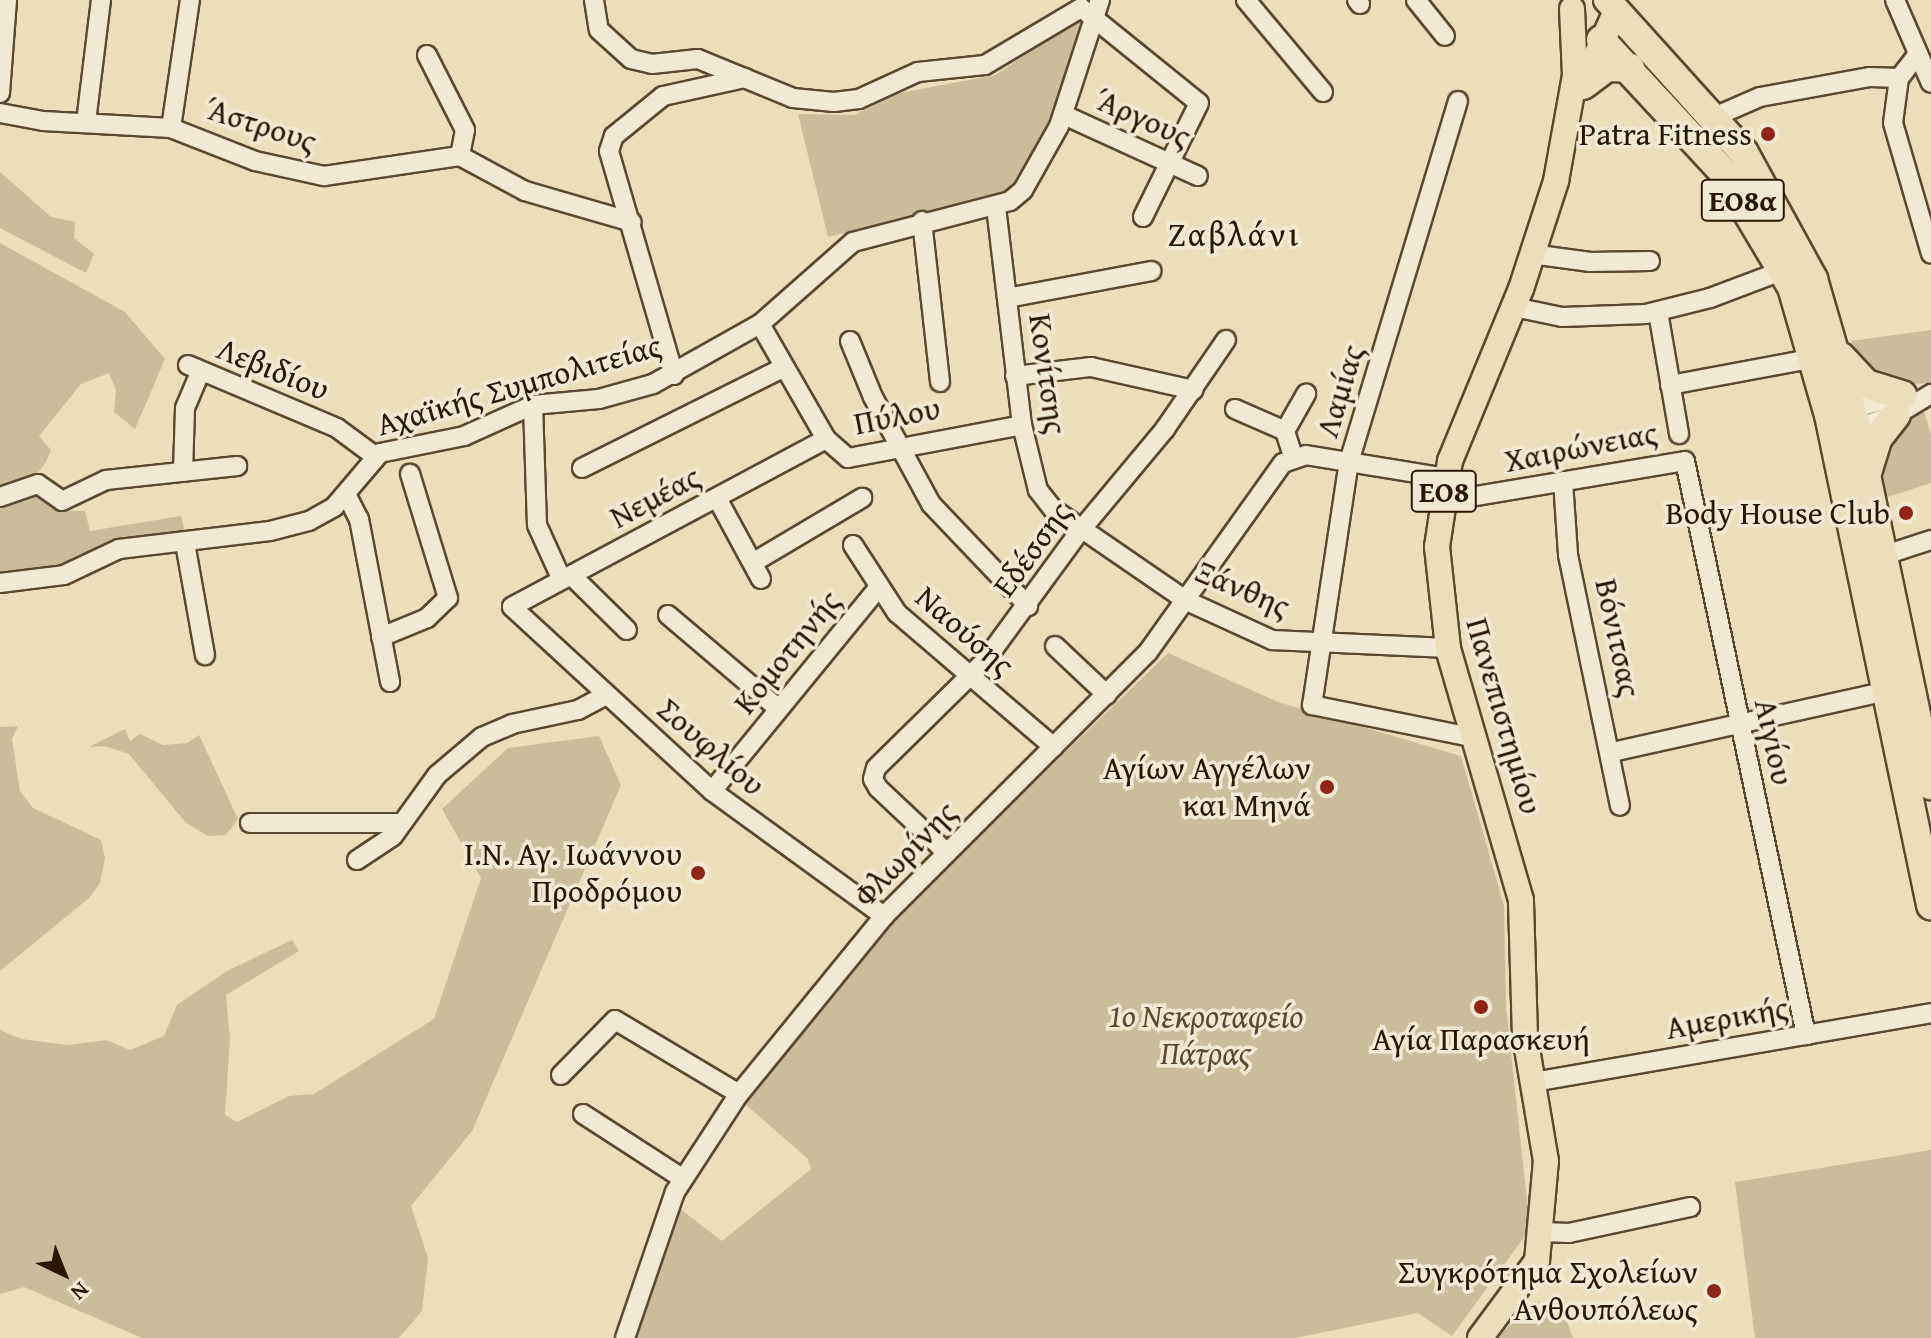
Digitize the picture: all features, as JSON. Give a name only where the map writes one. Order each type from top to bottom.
[{"type":"highway","name":"ΕΟ8α","points":[[1616,4],[1714,117],[1767,187],[1794,237],[1842,421],[1887,691],[1931,905]]},
{"type":"highway","name":"ΕΟ8α","points":[[1601,40],[1630,68],[1733,184],[1784,270],[1826,354]]},
{"type":"highway","points":[[1583,85],[1607,67],[1630,68]]},
{"type":"highway","points":[[1826,354],[1866,384],[1915,400],[1878,438],[1866,477]]},
{"type":"highway","name":"ΕΟ8α","points":[[1842,421],[1866,477],[1931,785]]},
{"type":"main road","name":"ΕΟ8","points":[[1601,40],[1616,4]]},
{"type":"main road","name":"ΕΟ8α","points":[[1568,5],[1601,40]]},
{"type":"main road","name":"Πανεπιστημίου","points":[[1480,1338],[1537,1261],[1543,1232],[1546,1161],[1525,1037],[1521,900],[1448,648],[1438,588],[1444,490],[1514,307],[1556,181],[1577,48],[1568,5]]},
{"type":"main road","name":"Πανεπιστημίου","points":[[1569,111],[1601,40]]},
{"type":"street","points":[[0,93],[7,0]]},
{"type":"street","points":[[86,122],[101,0],[95,0]]},
{"type":"street","points":[[171,128],[190,0]]},
{"type":"street","points":[[594,0],[599,30],[631,59],[652,64],[698,59],[793,98],[849,101],[918,72],[985,65],[1086,6],[1199,103],[1143,217]]},
{"type":"street","points":[[1246,0],[1323,92]]},
{"type":"street","points":[[1416,0],[1445,36]]},
{"type":"street","points":[[1895,0],[1931,83]]},
{"type":"street","name":"Αχαϊκής Συμπολιτείας","points":[[0,583],[64,575],[119,549],[185,543],[297,524],[326,512],[346,494],[375,456],[464,436],[533,405],[618,395],[674,375],[760,324],[853,242],[922,221],[996,207],[1023,190],[1064,115],[1086,6]]},
{"type":"street","points":[[1918,54],[1899,78],[1894,133],[1931,254]]},
{"type":"street","points":[[427,55],[465,130],[460,156],[525,191],[632,222]]},
{"type":"street","points":[[1714,117],[1760,97],[1870,77],[1899,78]]},
{"type":"street","points":[[674,375],[609,151],[614,136],[663,96],[745,78]]},
{"type":"street","name":"Λαμίας","points":[[1458,101],[1349,461],[1312,705],[1476,738]]},
{"type":"street","name":"Άστρους","points":[[0,113],[171,128],[255,161],[324,176],[436,156],[460,156]]},
{"type":"street","name":"Άργους","points":[[1064,115],[1198,176]]},
{"type":"street","name":"Κονίτσης","points":[[996,207],[1022,425],[1041,497],[1080,531]]},
{"type":"street","points":[[922,221],[940,382]]},
{"type":"street","points":[[1531,254],[1590,262],[1650,261]]},
{"type":"street","points":[[1514,307],[1562,317],[1658,312],[1784,270]]},
{"type":"street","points":[[1007,298],[1151,271]]},
{"type":"street","points":[[1658,312],[1679,434]]},
{"type":"street","name":"Πύλου","points":[[760,324],[826,439],[853,459],[1022,425]]},
{"type":"street","name":"Εδέσσης","points":[[946,852],[873,779],[876,768],[971,677],[1028,606],[1080,531],[1193,390],[1226,340]]},
{"type":"street","points":[[850,341],[873,397],[939,514],[1028,606]]},
{"type":"street","points":[[1670,385],[1826,354]]},
{"type":"street","points":[[1015,376],[1091,367],[1193,390]]},
{"type":"street","points":[[582,468],[783,368]]},
{"type":"street","name":"Λεβιδίου","points":[[183,472],[185,408],[194,369],[255,389],[315,417],[365,443],[375,456]]},
{"type":"street","points":[[1306,394],[1285,431],[1293,456],[1349,461],[1444,490]]},
{"type":"street","points":[[1842,421],[1915,400]]},
{"type":"street","points":[[533,405],[537,525],[567,578],[627,630]]},
{"type":"street","points":[[1235,409],[1285,431]]},
{"type":"street","name":"Νεμέας","points":[[512,607],[826,439]]},
{"type":"street","name":"Φλωρίνης","points":[[625,1338],[682,1178],[739,1094],[884,916],[1148,652],[1279,467],[1293,456]]},
{"type":"street","name":"Χαιρώνειας","points":[[1444,490],[1563,481],[1685,461]]},
{"type":"street","name":"Αιγίου","points":[[1685,461],[1806,1035]]},
{"type":"street","points":[[0,497],[38,484],[62,501],[106,480],[237,466]]},
{"type":"street","points":[[381,637],[427,618],[448,600],[410,474]]},
{"type":"street","name":"Βόνιτσας","points":[[1563,481],[1568,555],[1612,752],[1620,806]]},
{"type":"street","points":[[346,494],[359,519],[390,682]]},
{"type":"street","points":[[717,498],[758,570],[862,498]]},
{"type":"street","name":"Ξάνθης","points":[[1080,531],[1187,601],[1272,640],[1448,648]]},
{"type":"street","points":[[1882,556],[1931,540]]},
{"type":"street","points":[[185,543],[205,655]]},
{"type":"street","name":"Ναούσης","points":[[853,545],[897,613],[1054,747]]},
{"type":"street","name":"Κομοτηνής","points":[[712,791],[878,588]]},
{"type":"street","name":"Σουφλίου","points":[[512,607],[712,791],[884,916]]},
{"type":"street","points":[[668,615],[779,709]]},
{"type":"street","points":[[1055,646],[1107,695]]},
{"type":"street","points":[[1612,752],[1887,691]]},
{"type":"street","points":[[357,860],[388,841],[437,775],[482,737],[512,724],[578,710],[606,695]]},
{"type":"street","points":[[250,823],[402,823]]},
{"type":"street","name":"Αμερικής","points":[[1533,1082],[1931,1013]]},
{"type":"street","points":[[561,1075],[615,1020],[739,1094]]},
{"type":"street","points":[[583,1114],[682,1178]]},
{"type":"street","points":[[1543,1232],[1569,1233],[1690,1207]]},
{"type":"green space","points":[[1079,20],[1084,23],[1068,101],[1023,190],[828,237],[798,114],[854,115],[900,93],[995,75]]},
{"type":"green space","points":[[0,172],[51,217],[75,222],[74,238],[94,254],[86,273],[0,228]]},
{"type":"green space","points":[[0,243],[125,312],[165,359],[135,429],[114,412],[116,390],[109,373],[81,384],[39,436],[51,450],[46,462],[33,479],[0,492]]},
{"type":"green space","points":[[1931,330],[1931,383],[1895,385],[1859,365],[1851,341]]},
{"type":"green space","points":[[1923,409],[1931,434],[1931,483],[1885,498],[1881,458],[1909,418]]},
{"type":"green space","points":[[39,488],[45,502],[58,510],[85,511],[90,531],[181,516],[187,541],[0,577],[0,500]]},
{"type":"green space","name":"1o Νεκροταφείο Πάτρας","points":[[1168,653],[1278,702],[1461,756],[1504,906],[1506,1006],[1530,1229],[1452,1336],[1418,1313],[1295,1338],[635,1338],[679,1208],[722,1241],[811,1169],[808,1159],[745,1104],[901,911]]},
{"type":"green space","points":[[18,726],[12,739],[20,791],[33,808],[101,840],[105,858],[100,883],[89,898],[0,971],[0,727]]},
{"type":"green space","points":[[125,729],[130,741],[140,734],[163,745],[187,743],[199,735],[238,819],[226,835],[208,836],[186,823],[129,754],[105,746],[89,747]]},
{"type":"green space","points":[[599,736],[621,785],[472,1131],[411,1206],[428,1258],[422,1311],[399,1338],[142,1338],[24,1287],[0,1294],[0,1030],[21,1039],[68,1045],[106,1040],[130,1050],[164,1036],[177,1005],[227,971],[292,940],[299,951],[226,995],[230,1038],[225,1115],[237,1122],[289,1096],[314,1094],[434,1019],[481,878],[442,809],[508,748]]},
{"type":"green space","points":[[1931,1150],[1931,1338],[1755,1338],[1735,1182]]},
{"type":"green space","points":[[1535,1301],[1562,1309],[1573,1338],[1497,1338]]},
{"type":"place","name":"Patra Fitness","points":[[1768,134]]},
{"type":"place","name":"Body House Club","points":[[1906,513]]},
{"type":"place","name":"Αγίων Αγγέλων και Μηνά","points":[[1327,787]]},
{"type":"place","name":"Ι.Ν. Αγ. Ιωάννου Προδρόμου","points":[[698,873]]},
{"type":"place","name":"Αγία Παρασκευή","points":[[1481,1007]]},
{"type":"place","name":"Συγκρότημα Σχολείων Ανθουπόλεως","points":[[1714,1291]]},
{"type":"district","name":"Ζαβλάνι","points":[[1234,234]]}]
